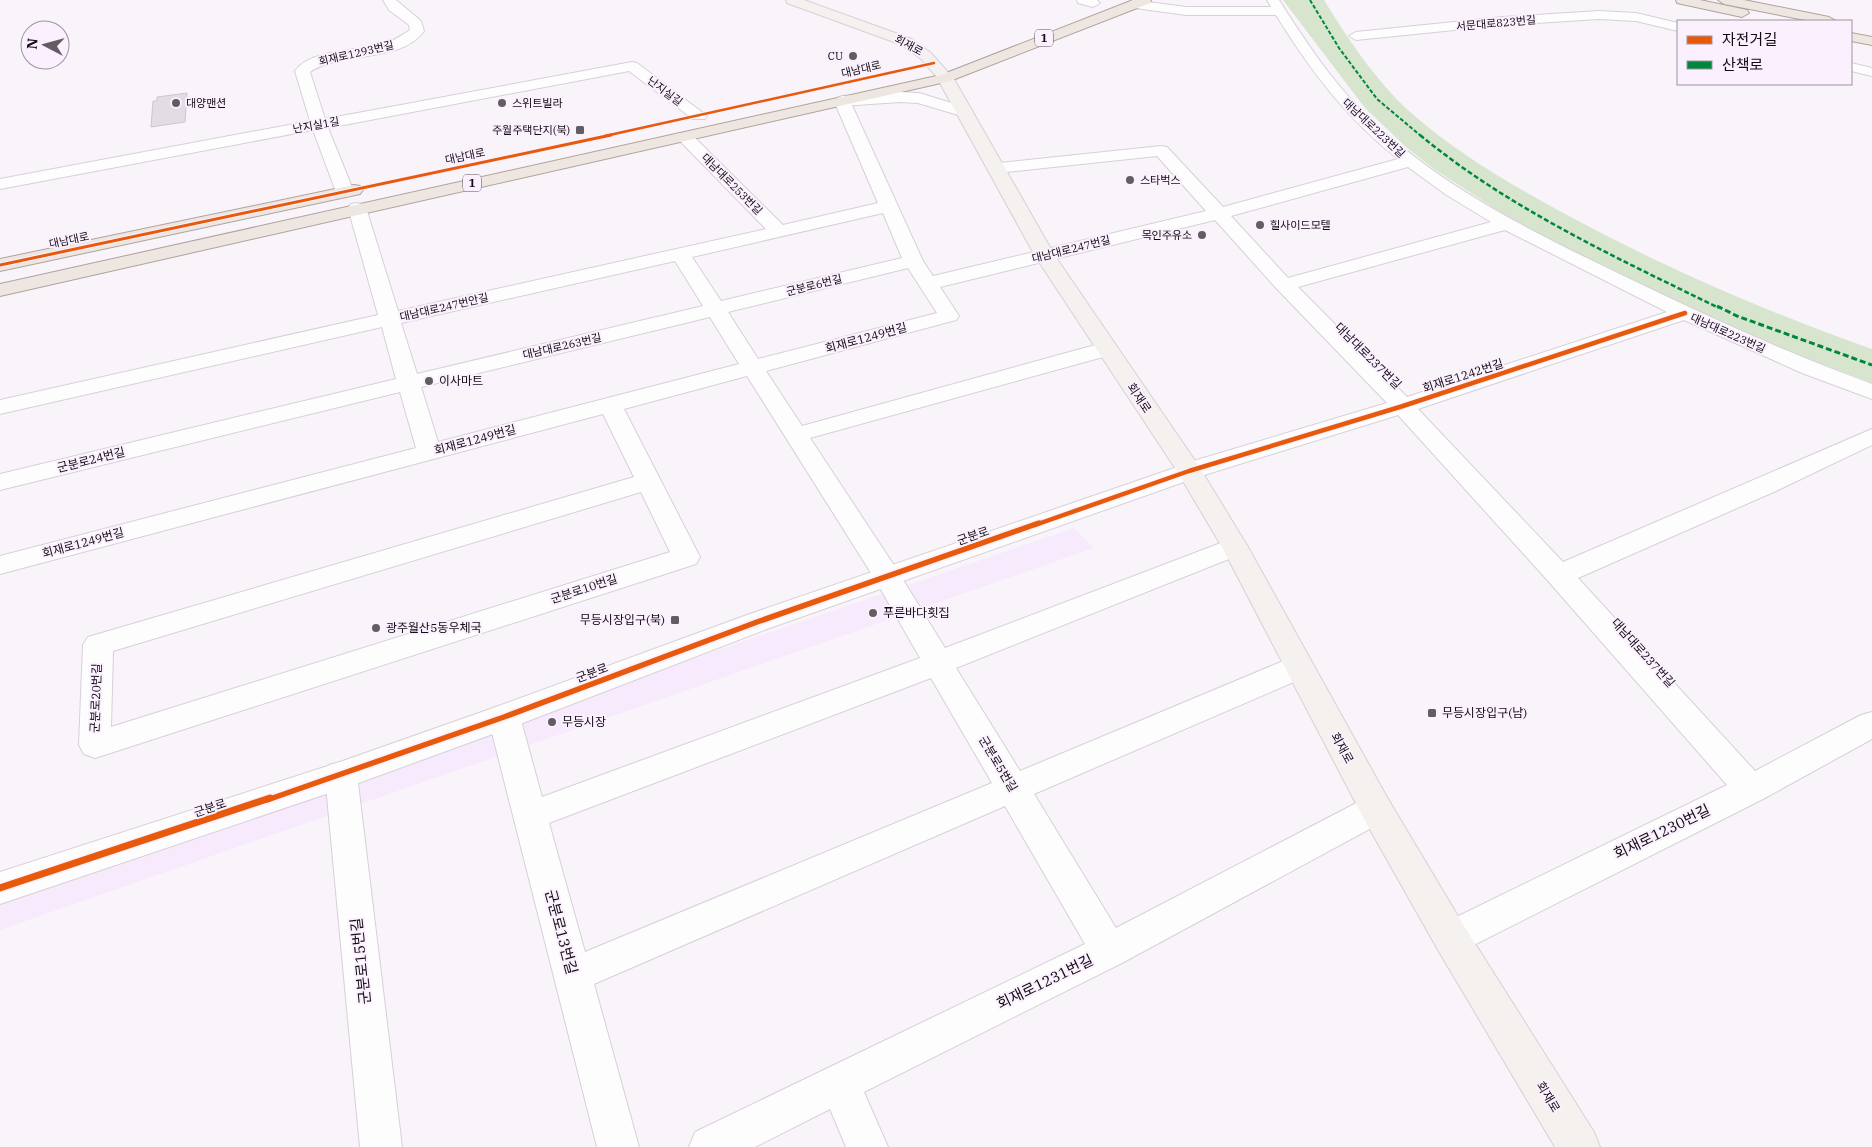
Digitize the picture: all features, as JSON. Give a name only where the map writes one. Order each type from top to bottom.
[{"type":"main road","name":"회재로","points":[[792,0],[907,42],[921,50],[934,63],[955,91],[1045,256],[1189,471],[1235,547],[1376,810],[1451,938],[1579,1147]]},
{"type":"main road","points":[[1682,0],[1774,20]]},
{"type":"main road","points":[[1724,0],[1824,20]]},
{"type":"main road","name":"대남대로","points":[[0,265],[684,136],[842,102],[945,78],[1139,2]]},
{"type":"main road","points":[[1852,26],[1872,30]]},
{"type":"main road","points":[[1852,37],[1872,41]]},
{"type":"main road","name":"대남대로","points":[[0,290],[351,200],[699,116],[934,63],[951,57]]},
{"type":"street","name":"회재로1293번길","points":[[319,125],[302,71],[308,66],[329,58],[377,50],[410,38],[417,31],[416,24],[394,7],[389,0]]},
{"type":"street","points":[[1582,16],[1579,13],[1599,0]]},
{"type":"street","points":[[1139,2],[1186,11],[1277,6]]},
{"type":"street","name":"대남대로223번길","points":[[1277,6],[1346,103],[1410,162],[1539,241],[1685,313],[1769,351],[1872,392]]},
{"type":"street","name":"서문대로823번길","points":[[1356,36],[1503,21],[1582,16],[1636,17],[1677,27]]},
{"type":"street","name":"난지실길","points":[[632,66],[699,116]]},
{"type":"street","name":"난지실1길","points":[[0,184],[632,66]]},
{"type":"street","points":[[1852,67],[1872,72]]},
{"type":"street","points":[[926,284],[912,261],[842,102],[900,96],[919,98],[965,112]]},
{"type":"street","points":[[319,125],[351,200],[390,319],[429,452]]},
{"type":"street","name":"대남대로253번길","points":[[684,136],[780,232]]},
{"type":"street","name":"대남대로237번길","points":[[996,168],[1161,151],[1284,285],[1403,406],[1560,575],[1751,789]]},
{"type":"street","name":"대남대로247번길","points":[[926,284],[1218,214],[1410,162]]},
{"type":"street","name":"대남대로247번안길","points":[[0,407],[888,207]]},
{"type":"street","points":[[1284,285],[1508,222]]},
{"type":"street","points":[[680,254],[887,577]]},
{"type":"street","name":"군분로6번길","points":[[716,310],[912,261]]},
{"type":"street","name":"회재로1249번길","points":[[0,565],[949,316],[926,284]]},
{"type":"street","name":"대남대로263번길","points":[[182,437],[716,310]]},
{"type":"street","name":"회재로1242번길","points":[[1189,471],[1403,406],[1685,313]]},
{"type":"street","points":[[796,435],[1106,349]]},
{"type":"street","name":"군분로10번길","points":[[401,647],[686,557],[610,405]]},
{"type":"street","points":[[1560,575],[1767,485],[1872,436]]},
{"type":"street","name":"군분로24번길","points":[[0,482],[182,437]]},
{"type":"street","name":"군분로","points":[[0,888],[342,775],[504,717],[757,622],[1189,471]]},
{"type":"street","name":"군분로20번길","points":[[401,647],[95,745],[98,645],[649,481]]},
{"type":"street","points":[[530,816],[938,663],[1235,547]]},
{"type":"street","name":"군분로5번길","points":[[887,577],[1109,951]]},
{"type":"street","points":[[573,975],[1299,666]]},
{"type":"street","name":"군분로13번길","points":[[504,717],[618,1147]]},
{"type":"street","name":"회재로1230번길","points":[[1451,938],[1751,789],[1872,724]]},
{"type":"street","name":"군분로15번길","points":[[342,775],[381,1147]]},
{"type":"street","name":"회재로1231번길","points":[[710,1147],[1109,951],[1376,810]]},
{"type":"street","points":[[839,1083],[867,1147]]},
{"type":"shaded area","name":"무등시장","points":[[1074,528],[1094,548],[0,930],[0,896]]},
{"type":"green space","points":[[1283,0],[1324,0],[1363,59],[1397,99],[1446,141],[1485,168],[1567,215],[1679,271],[1794,320],[1872,349],[1872,383],[1790,352],[1666,300],[1580,258],[1494,208],[1434,169],[1407,148],[1365,108]]},
{"type":"building","points":[[187,93],[185,122],[151,127],[153,101],[157,101],[157,97]]},
{"type":"marked path","points":[[1310,0],[1339,48],[1377,99],[1438,150],[1497,191],[1616,258],[1737,316],[1872,365]]},
{"type":"cycle path","points":[[0,265],[699,116],[934,63]]},
{"type":"cycle path","points":[[0,888],[341,775],[504,717],[757,622],[1189,471],[1403,406],[1685,313]]},
{"type":"place","name":"CU","points":[[853,56]]},
{"type":"place","name":"대양맨션","points":[[176,103]]},
{"type":"place","name":"스위트빌라","points":[[502,103]]},
{"type":"place","name":"주월주택단지(북)","points":[[580,130]]},
{"type":"place","name":"스타벅스","points":[[1130,180]]},
{"type":"place","name":"힐사이드모텔","points":[[1260,225]]},
{"type":"place","name":"목인주유소","points":[[1202,235]]},
{"type":"place","name":"이사마트","points":[[429,381]]},
{"type":"place","name":"푸른바다횟집","points":[[873,613]]},
{"type":"place","name":"무등시장입구(북)","points":[[675,620]]},
{"type":"place","name":"광주월산5동우체국","points":[[376,628]]},
{"type":"place","name":"무등시장입구(남)","points":[[1432,713]]},
{"type":"place","name":"무등시장","points":[[552,722]]}]
